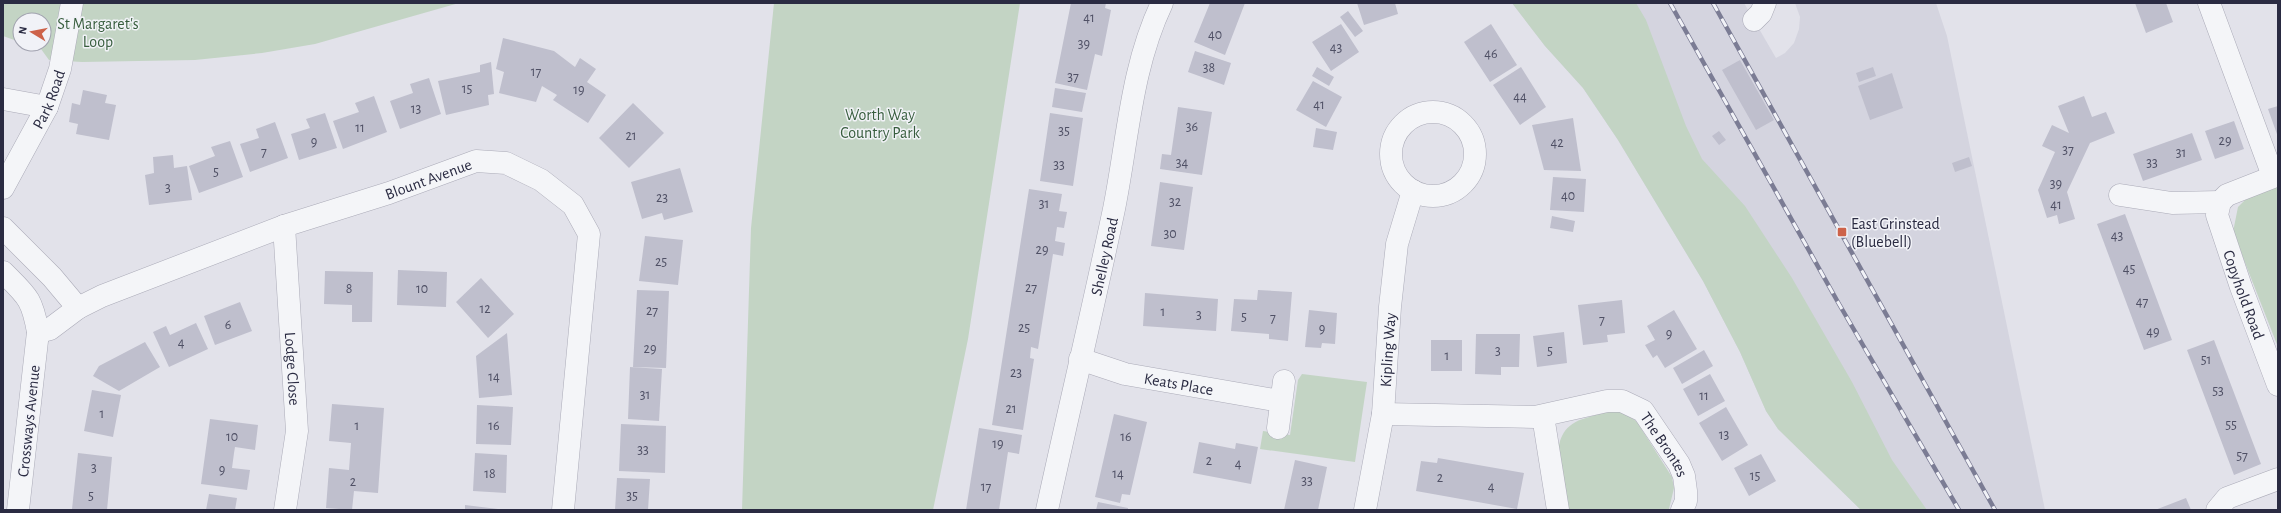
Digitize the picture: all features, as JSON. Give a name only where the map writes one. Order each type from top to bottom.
[{"type":"street","name":"Park Road","points":[[3,188],[47,107],[60,69],[72,3]]},
{"type":"street","name":"Shelley Road","points":[[1047,510],[1114,208],[1133,91],[1144,50],[1162,3]]},
{"type":"street","points":[[2120,195],[2172,203],[2220,202],[2227,195],[2276,175],[2209,3]]},
{"type":"street","points":[[3,99],[47,107]]},
{"type":"street","name":"Blount Avenue","points":[[38,332],[50,329],[78,308],[102,296],[284,226],[389,193],[476,161],[506,163],[541,180],[573,205],[589,234],[563,510]]},
{"type":"street","name":"Kipling Way","points":[[1365,510],[1383,414],[1390,306],[1397,244],[1413,191]]},
{"type":"street","name":"Copyhold Road","points":[[2220,202],[2216,215],[2278,385]]},
{"type":"street","name":"Lodge Close","points":[[284,226],[297,431],[285,510]]},
{"type":"street","points":[[3,228],[52,277],[78,308]]},
{"type":"street","points":[[3,272],[29,298],[34,311],[38,332]]},
{"type":"street","name":"Crossways Avenue","points":[[18,510],[38,332]]},
{"type":"street","name":"Keats Place","points":[[1080,359],[1125,374],[1282,391],[1278,428]]},
{"type":"street","name":"The Brontes","points":[[1383,414],[1543,416],[1607,401],[1622,401],[1635,406],[1642,411],[1679,464],[1684,476],[1686,491],[1686,501],[1682,510]]},
{"type":"street","points":[[1543,416],[1558,510]]},
{"type":"street","points":[[2217,510],[2227,498],[2278,479]]},
{"type":"shaded area","points":[[1512,3],[1744,3],[1776,58],[1785,53],[1794,43],[1799,29],[1800,17],[1795,3],[1936,3],[1947,36],[2045,510],[1861,510],[1778,429],[1766,411],[1740,352],[1703,281],[1618,140],[1583,88],[1545,46]]},
{"type":"green space","name":"St Margaret's Loop","points":[[3,3],[459,3],[315,44],[262,53],[195,60],[82,62],[49,60],[43,52],[52,52],[52,12],[12,12],[12,39],[3,36]]},
{"type":"green space","name":"Worth Way Country Park","points":[[774,3],[1020,3],[968,339],[933,510],[742,510],[751,228]]},
{"type":"green space","points":[[1512,3],[1636,3],[1646,20],[1686,126],[1702,159],[1745,206],[1792,278],[1852,382],[1892,460],[1927,510],[1861,510],[1778,429],[1766,411],[1740,352],[1703,281],[1618,140],[1583,88],[1545,46]]},
{"type":"green space","points":[[2278,187],[2278,347],[2233,232],[2238,207],[2248,197]]},
{"type":"green space","points":[[1302,374],[1367,382],[1355,462],[1260,449],[1263,431],[1290,435],[1298,380]]},
{"type":"green space","points":[[1620,412],[1631,417],[1637,422],[1672,477],[1674,488],[1669,509],[1566,510],[1558,456],[1559,443],[1564,432],[1573,424],[1586,418],[1603,413]]},
{"type":"building","points":[[1071,3],[1106,3],[1105,8],[1111,10],[1102,56],[1095,54],[1087,90],[1055,83]]},
{"type":"building","points":[[1210,3],[1245,3],[1225,55],[1194,42]]},
{"type":"building","points":[[1357,3],[1395,3],[1398,14],[1364,25]]},
{"type":"building","points":[[2135,3],[2166,3],[2173,22],[2146,33]]},
{"type":"building","points":[[1348,11],[1363,31],[1355,37],[1340,17]]},
{"type":"building","points":[[1341,24],[1359,52],[1331,71],[1312,42]]},
{"type":"building","points":[[1491,24],[1517,65],[1490,82],[1464,42]]},
{"type":"building","points":[[503,38],[554,51],[575,67],[580,58],[596,69],[587,82],[606,95],[588,123],[553,100],[557,95],[542,86],[536,102],[499,93],[504,72],[496,69]]},
{"type":"building","points":[[1195,51],[1231,63],[1224,85],[1188,72]]},
{"type":"building","points":[[1740,60],[1774,120],[1756,130],[1722,70]]},
{"type":"building","points":[[491,62],[494,94],[488,95],[489,105],[446,115],[438,81],[480,72],[480,65]]},
{"type":"building","points":[[1317,67],[1334,77],[1329,86],[1312,76]]},
{"type":"building","points":[[1521,67],[1546,107],[1520,125],[1493,85]]},
{"type":"building","points":[[1873,67],[1876,76],[1859,82],[1856,73]]},
{"type":"building","points":[[1892,73],[1903,108],[1870,120],[1858,86]]},
{"type":"building","points":[[429,78],[441,114],[400,129],[390,101],[413,93],[410,84]]},
{"type":"building","points":[[1313,81],[1342,97],[1326,127],[1296,110]]},
{"type":"building","points":[[1055,88],[1086,93],[1082,112],[1052,107]]},
{"type":"building","points":[[83,90],[107,95],[105,103],[116,105],[109,140],[76,134],[78,124],[69,122],[72,103],[80,105]]},
{"type":"building","points":[[374,96],[387,132],[343,149],[333,121],[359,112],[355,103]]},
{"type":"building","points":[[2084,96],[2092,117],[2106,112],[2115,133],[2090,143],[2067,192],[2075,219],[2059,224],[2057,215],[2047,218],[2038,190],[2055,152],[2042,146],[2052,125],[2069,133],[2058,106]]},
{"type":"building","points":[[633,103],[664,133],[629,168],[599,138]]},
{"type":"building","points":[[2278,106],[2278,137],[2268,109]]},
{"type":"building","points":[[1178,107],[1212,112],[1202,175],[1160,169],[1162,154],[1171,155]]},
{"type":"building","points":[[325,113],[337,148],[299,160],[291,134],[310,128],[306,119]]},
{"type":"building","points":[[1050,113],[1083,118],[1073,186],[1040,181]]},
{"type":"building","points":[[1573,118],[1581,171],[1544,170],[1532,125]]},
{"type":"building","points":[[2234,121],[2244,149],[2215,159],[2205,131]]},
{"type":"building","points":[[275,122],[288,158],[250,172],[240,144],[259,138],[256,129]]},
{"type":"building","points":[[1316,128],[1337,132],[1333,150],[1313,147]]},
{"type":"building","points":[[1719,131],[1726,140],[1719,145],[1712,136]]},
{"type":"building","points":[[2192,133],[2202,160],[2143,181],[2133,154]]},
{"type":"building","points":[[230,141],[243,177],[199,193],[189,166],[215,156],[211,147]]},
{"type":"building","points":[[173,155],[174,168],[187,166],[192,200],[149,205],[145,175],[154,173],[153,157]]},
{"type":"building","points":[[1969,157],[1972,166],[1955,172],[1952,163]]},
{"type":"building","points":[[680,168],[693,212],[664,220],[662,213],[642,219],[631,182]]},
{"type":"building","points":[[1553,177],[1586,179],[1584,212],[1550,210]]},
{"type":"building","points":[[1160,182],[1193,187],[1184,250],[1151,246]]},
{"type":"building","points":[[1029,189],[1062,194],[1059,211],[1067,212],[1064,228],[1057,227],[1055,241],[1065,243],[1063,256],[1053,254],[1038,349],[1031,347],[1030,358],[1034,359],[1023,430],[992,425]]},
{"type":"building","points":[[2125,214],[2172,340],[2144,350],[2097,224]]},
{"type":"building","points":[[1552,216],[1575,221],[1573,232],[1550,228]]},
{"type":"building","points":[[645,236],[683,240],[678,285],[639,281]]},
{"type":"building","points":[[398,270],[447,272],[446,307],[397,305]]},
{"type":"building","points":[[325,271],[373,272],[372,322],[352,322],[352,305],[324,304]]},
{"type":"building","points":[[481,278],[514,314],[488,338],[456,302]]},
{"type":"building","points":[[637,290],[669,291],[666,368],[633,367]]},
{"type":"building","points":[[1258,290],[1292,292],[1288,341],[1269,339],[1269,334],[1231,331],[1234,299],[1257,300]]},
{"type":"building","points":[[1145,293],[1218,299],[1216,331],[1143,326]]},
{"type":"building","points":[[1622,300],[1625,333],[1607,335],[1608,342],[1583,345],[1578,305]]},
{"type":"building","points":[[240,302],[252,331],[215,345],[204,316]]},
{"type":"building","points":[[1309,310],[1337,313],[1335,344],[1322,343],[1321,348],[1305,347]]},
{"type":"building","points":[[1674,310],[1697,349],[1665,368],[1657,355],[1653,358],[1645,345],[1655,340],[1647,326]]},
{"type":"building","points":[[196,323],[208,349],[169,367],[153,332],[166,326],[170,335]]},
{"type":"building","points":[[1564,332],[1567,363],[1537,367],[1533,336]]},
{"type":"building","points":[[507,333],[512,395],[479,398],[476,356]]},
{"type":"building","points":[[1476,334],[1520,334],[1519,367],[1501,367],[1501,375],[1475,374]]},
{"type":"building","points":[[1431,340],[1462,340],[1462,371],[1431,371]]},
{"type":"building","points":[[2214,340],[2261,464],[2234,475],[2187,350]]},
{"type":"building","points":[[145,342],[160,367],[119,391],[93,376],[99,366]]},
{"type":"building","points":[[1704,350],[1713,366],[1682,384],[1673,368]]},
{"type":"building","points":[[630,367],[662,369],[659,421],[628,419]]},
{"type":"building","points":[[1710,374],[1725,401],[1698,416],[1683,389]]},
{"type":"building","points":[[92,390],[121,395],[113,437],[84,431]]},
{"type":"building","points":[[332,404],[384,408],[378,493],[354,491],[352,510],[326,508],[329,468],[349,470],[351,443],[329,441]]},
{"type":"building","points":[[477,405],[513,407],[511,445],[476,444]]},
{"type":"building","points":[[1726,407],[1748,445],[1722,461],[1699,423]]},
{"type":"building","points":[[1114,414],[1147,422],[1130,495],[1122,494],[1120,503],[1095,497]]},
{"type":"building","points":[[210,419],[258,425],[255,450],[235,447],[232,468],[250,470],[247,490],[201,484]]},
{"type":"building","points":[[621,424],[666,426],[665,473],[619,471]]},
{"type":"building","points":[[979,428],[1022,435],[1019,454],[1008,452],[999,510],[966,510]]},
{"type":"building","points":[[1199,442],[1235,449],[1236,443],[1258,447],[1251,484],[1193,473]]},
{"type":"building","points":[[78,453],[112,457],[107,510],[72,509]]},
{"type":"building","points":[[475,453],[507,455],[506,493],[473,491]]},
{"type":"building","points":[[1761,454],[1776,481],[1749,496],[1734,468]]},
{"type":"building","points":[[1438,458],[1524,473],[1517,509],[1416,491],[1421,461],[1437,463]]},
{"type":"building","points":[[1295,460],[1327,467],[1318,510],[1284,510]]},
{"type":"building","points":[[617,478],[650,479],[648,510],[615,510]]},
{"type":"building","points":[[209,494],[237,498],[235,510],[206,510]]},
{"type":"building","points":[[2186,498],[2191,510],[2155,510]]},
{"type":"building","points":[[1098,502],[1128,508],[1128,510],[1096,510]]},
{"type":"building","points":[[465,505],[498,509],[498,510],[465,510]]},
{"type":"railway","points":[[1670,3],[1839,304],[1959,510]]},
{"type":"railway","points":[[1713,3],[1995,510]]},
{"type":"place","name":"East Grinstead (Bluebell)","points":[[1842,232]]}]
